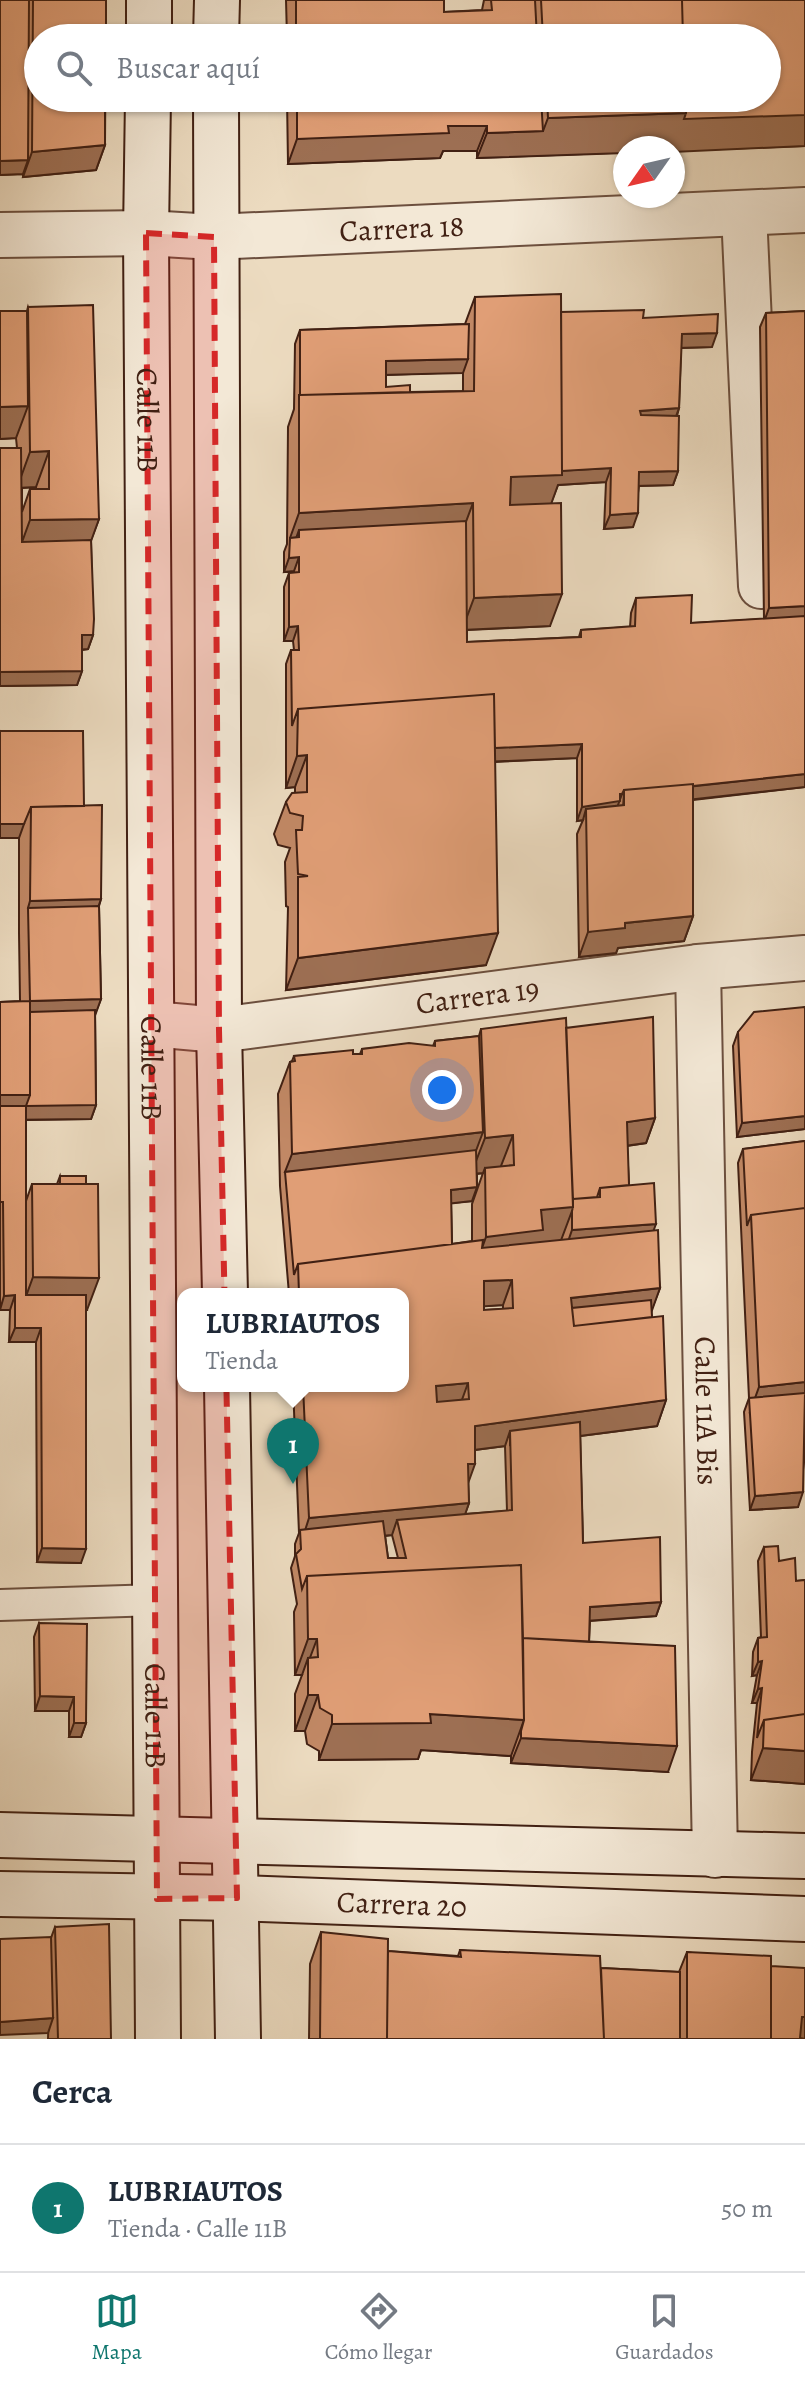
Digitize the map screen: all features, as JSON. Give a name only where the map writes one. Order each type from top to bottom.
[{"type":"street","points":[[149,0],[149,24]]},
{"type":"street","points":[[216,24],[217,0]]},
{"type":"street","name":"Calle 11B","points":[[148,112],[146,233],[157,1600],[154,1837],[158,2039]]},
{"type":"street","points":[[216,112],[219,1030],[225,1288]]},
{"type":"street","name":"Carrera 18","points":[[0,235],[146,233],[214,237],[805,210]]},
{"type":"street","points":[[744,213],[761,586]]},
{"type":"street","name":"Carrera 19","points":[[152,1024],[219,1030],[698,967],[805,958]]},
{"type":"street","name":"Calle 11A Bis","points":[[698,967],[715,1855]]},
{"type":"street","points":[[227,1392],[238,2039]]},
{"type":"street","name":"Carrera 20","points":[[0,1835],[805,1856]]},
{"type":"street","name":"Carrera 20","points":[[0,1894],[237,1898],[805,1919]]},
{"type":"lane","points":[[0,1605],[157,1600]]},
{"type":"highlighted area","points":[[146,233],[214,237],[219,1030],[237,1898],[157,1899]]},
{"type":"building","points":[[0,0],[29,0],[29,24],[24,24],[24,112],[28,112],[28,160],[0,161]]},
{"type":"building","points":[[33,0],[106,0],[106,24],[33,24]]},
{"type":"building","points":[[296,0],[444,0],[444,12],[492,10],[491,0],[535,0],[536,24],[296,24]]},
{"type":"building","points":[[541,0],[682,0],[683,24],[542,24]]},
{"type":"building","points":[[682,0],[805,0],[805,115],[684,119],[686,112],[781,112],[781,24],[683,24]]},
{"type":"building","points":[[32,112],[105,112],[105,145],[32,152]]},
{"type":"building","points":[[297,112],[542,112],[543,131],[487,133],[487,126],[448,126],[449,133],[297,139]]},
{"type":"building","points":[[548,112],[686,112],[686,113],[548,118]]},
{"type":"building","points":[[561,294],[562,475],[511,477],[510,505],[561,503],[562,594],[474,598],[473,503],[299,513],[299,395],[474,391],[475,297]]},
{"type":"building","points":[[93,305],[99,519],[30,520],[30,489],[49,489],[49,451],[30,452],[28,307]]},
{"type":"building","points":[[644,310],[643,318],[718,314],[717,333],[682,334],[679,408],[640,411],[641,415],[679,416],[678,471],[639,472],[638,513],[610,515],[611,468],[562,471],[561,312]]},
{"type":"building","points":[[0,311],[27,311],[28,406],[0,407]]},
{"type":"building","points":[[805,311],[805,606],[769,608],[766,313]]},
{"type":"building","points":[[469,324],[468,359],[386,361],[386,387],[410,385],[410,392],[300,395],[300,330]]},
{"type":"building","points":[[0,448],[21,448],[22,542],[91,540],[93,635],[82,635],[82,671],[0,672]]},
{"type":"building","points":[[466,521],[467,642],[581,637],[581,630],[635,626],[636,598],[692,595],[691,623],[805,616],[805,774],[624,790],[620,801],[582,807],[582,744],[495,748],[494,694],[298,709],[292,726],[291,650],[299,650],[298,626],[289,627],[289,573],[299,572],[299,557],[289,558],[290,538],[299,537],[299,530]]},
{"type":"building","points":[[494,694],[498,933],[298,958],[298,877],[308,876],[298,874],[296,830],[302,830],[303,816],[290,813],[286,802],[292,793],[307,792],[307,755],[297,756],[298,709]]},
{"type":"building","points":[[0,731],[83,731],[84,806],[31,807],[24,824],[0,824]]},
{"type":"building","points":[[693,784],[693,916],[625,923],[625,928],[588,932],[586,809],[624,805],[624,790]]},
{"type":"building","points":[[102,805],[101,899],[30,901],[31,807]]},
{"type":"building","points":[[99,906],[101,999],[30,1001],[28,908]]},
{"type":"building","points":[[30,1001],[30,1095],[0,1095],[0,1002]]},
{"type":"building","points":[[805,1007],[805,1116],[742,1123],[738,1032],[754,1012]]},
{"type":"building","points":[[95,1010],[96,1105],[26,1106],[30,1095],[30,1012]]},
{"type":"building","points":[[653,1017],[655,1118],[627,1122],[629,1185],[600,1188],[597,1197],[573,1199],[566,1028]]},
{"type":"building","points":[[566,1018],[573,1207],[541,1210],[543,1230],[486,1237],[485,1168],[514,1165],[513,1135],[485,1138],[481,1029]]},
{"type":"building","points":[[479,1036],[483,1132],[292,1154],[290,1062],[295,1061],[294,1056],[353,1050],[353,1054],[362,1054],[362,1049],[409,1043],[435,1046],[435,1041]]},
{"type":"building","points":[[0,1106],[26,1106],[26,1295],[86,1295],[86,1549],[42,1548],[41,1328],[15,1328],[15,1295],[4,1296]]},
{"type":"building","points":[[805,1141],[805,1208],[751,1215],[747,1226],[743,1149]]},
{"type":"building","points":[[476,1150],[477,1187],[451,1190],[452,1244],[298,1264],[294,1275],[285,1172]]},
{"type":"building","points":[[60,1176],[86,1176],[86,1184],[60,1184]]},
{"type":"building","points":[[654,1183],[656,1224],[572,1230],[573,1199],[600,1197],[600,1188]]},
{"type":"building","points":[[32,1184],[98,1184],[99,1278],[33,1277]]},
{"type":"building","points":[[805,1208],[805,1382],[759,1387],[751,1215]]},
{"type":"building","points":[[658,1230],[660,1288],[571,1298],[574,1326],[663,1316],[666,1400],[475,1426],[475,1464],[468,1464],[469,1503],[309,1518],[303,1392],[409,1392],[409,1288],[299,1288],[298,1264],[483,1240],[482,1248]],"holes":[[[512,1280],[513,1308],[484,1310],[484,1281]],[[468,1383],[469,1399],[437,1402],[436,1386]]]},
{"type":"building","points":[[651,1300],[652,1317],[574,1326],[572,1308]]},
{"type":"building","points":[[805,1393],[803,1492],[755,1496],[749,1398]]},
{"type":"building","points":[[580,1422],[583,1543],[660,1537],[661,1602],[590,1607],[589,1642],[523,1638],[521,1565],[307,1576],[302,1589],[296,1554],[301,1549],[300,1530],[383,1521],[388,1558],[406,1558],[397,1520],[512,1510],[510,1431]]},
{"type":"building","points":[[778,1546],[779,1561],[795,1558],[796,1581],[805,1580],[805,1714],[764,1720],[757,1738],[762,1688],[758,1689],[762,1661],[758,1662],[758,1638],[767,1637],[764,1547]]},
{"type":"building","points":[[521,1565],[524,1720],[430,1714],[431,1723],[332,1724],[332,1715],[320,1708],[318,1695],[308,1695],[308,1658],[318,1657],[317,1639],[308,1639],[307,1576]]},
{"type":"building","points":[[39,1623],[87,1624],[86,1723],[74,1723],[74,1697],[40,1696]]},
{"type":"building","points":[[523,1638],[675,1646],[677,1746],[521,1738],[524,1720]]},
{"type":"building","points":[[805,1714],[805,1751],[763,1748],[764,1720]]},
{"type":"building","points":[[109,1924],[111,2039],[58,2039],[55,1927]]},
{"type":"building","points":[[321,1932],[388,1939],[387,2039],[320,2039]]},
{"type":"building","points":[[51,1937],[53,2018],[0,2022],[0,1939]]},
{"type":"building","points":[[460,1950],[600,1956],[604,2039],[387,2039],[388,1951],[461,1957]]},
{"type":"building","points":[[687,1952],[771,1956],[771,2039],[687,2039]]},
{"type":"building","points":[[771,1966],[805,1968],[805,2017],[802,2017],[800,2038],[805,2039],[771,2039]]},
{"type":"building","points":[[601,1968],[680,1972],[680,2039],[604,2039]]},
{"type":"place","name":"LUBRIAUTOS","points":[[293,1484]]}]
